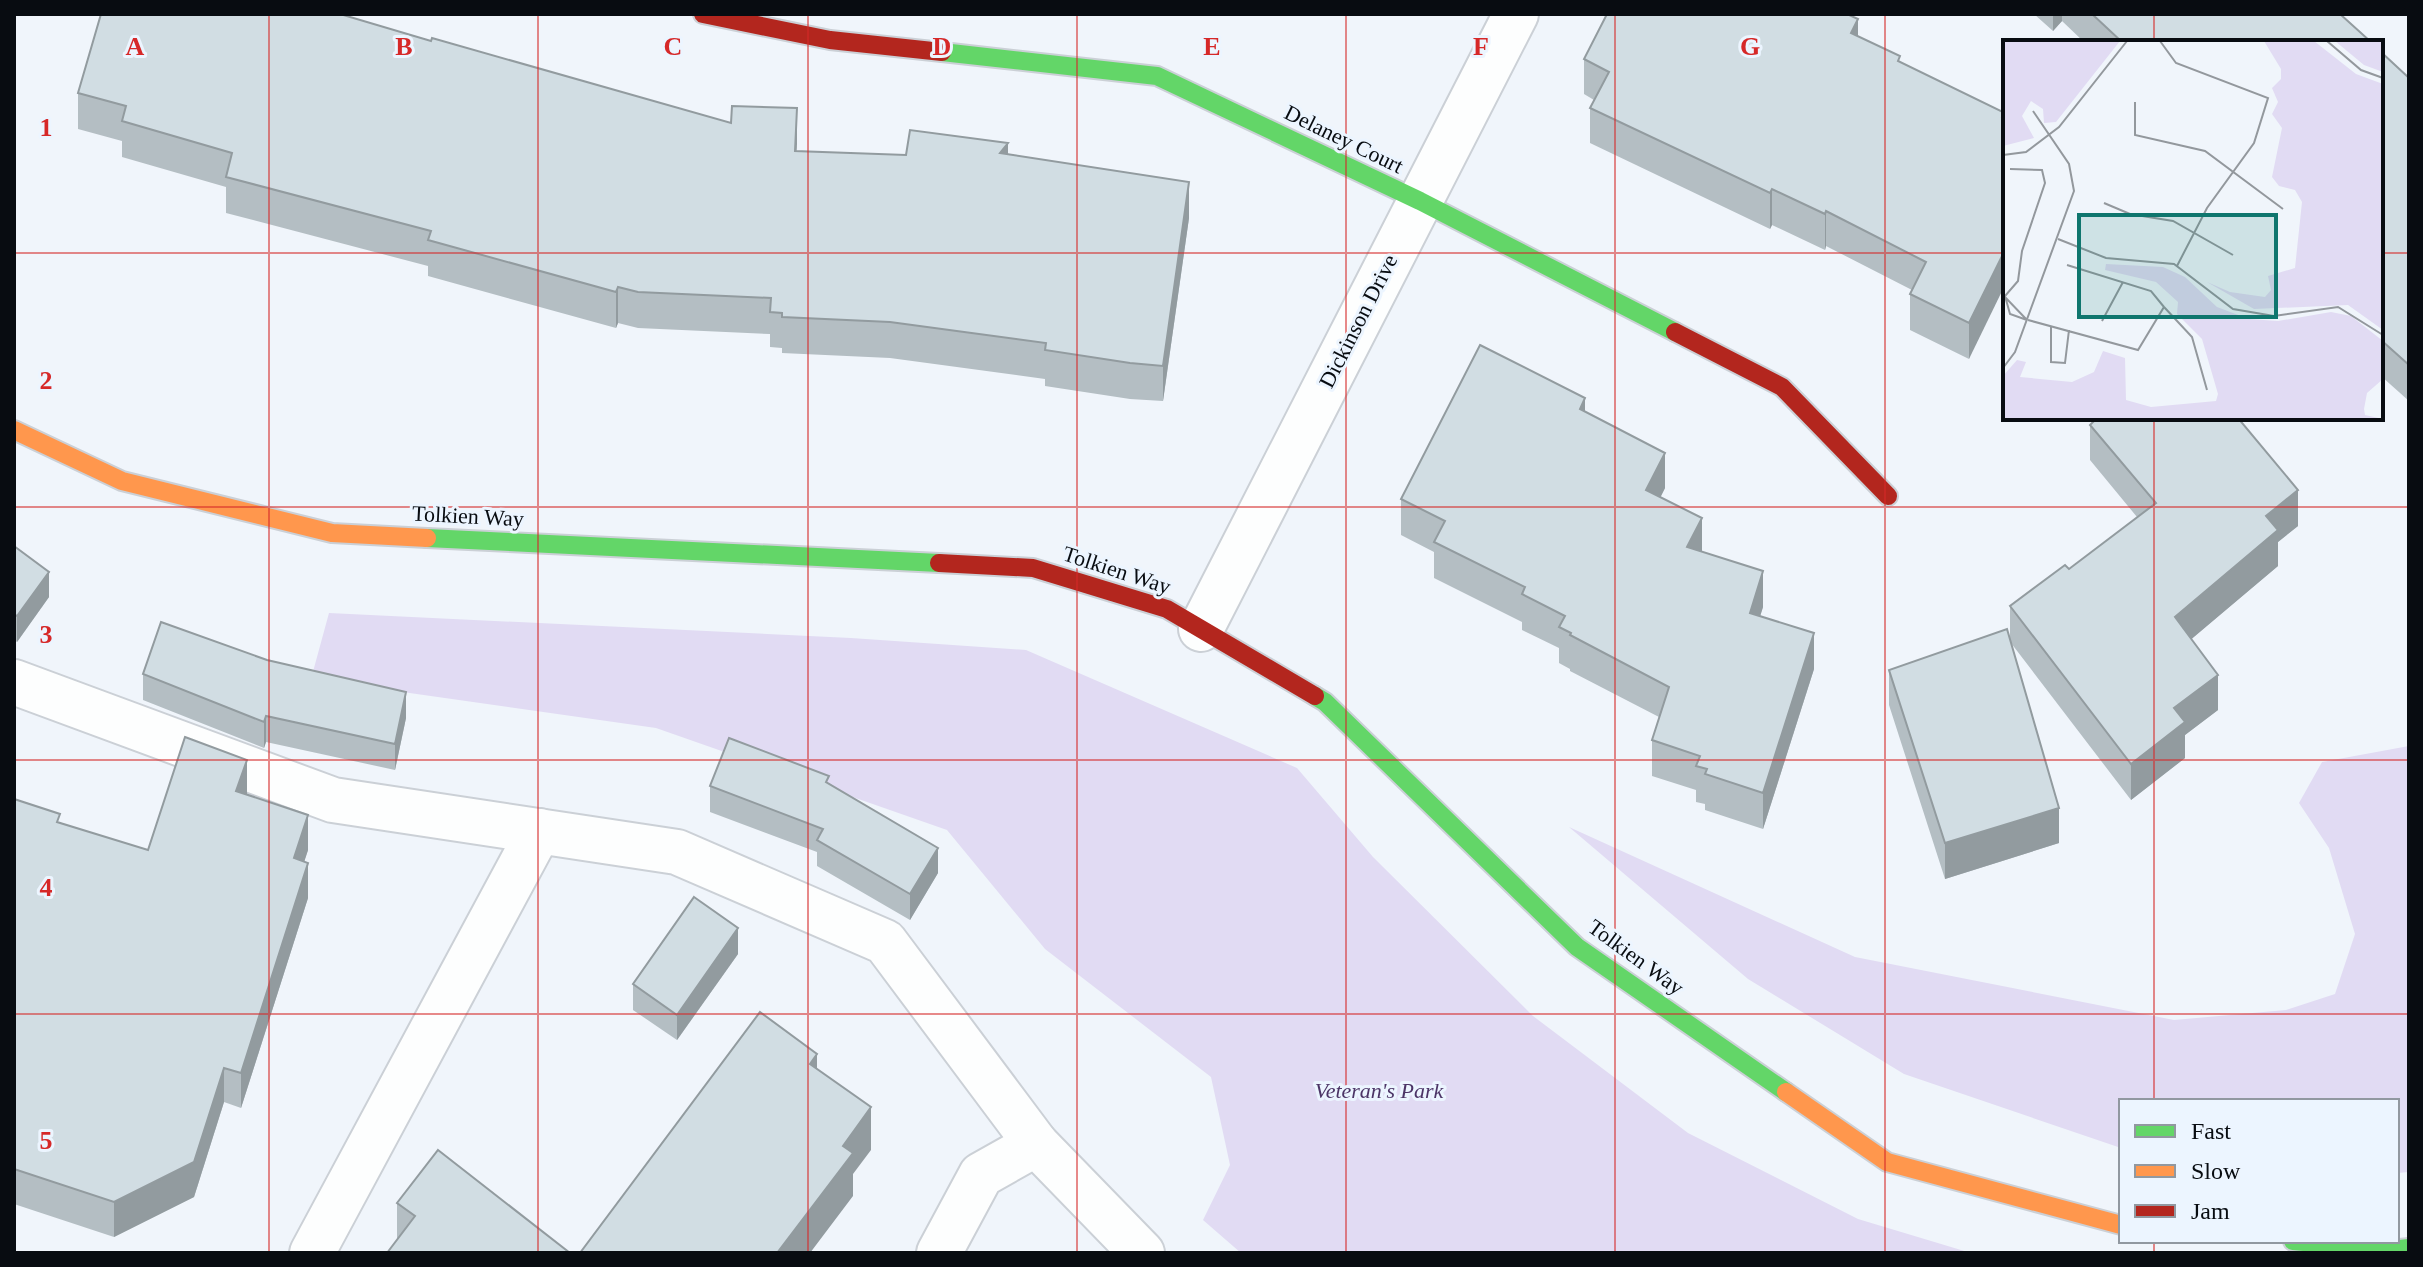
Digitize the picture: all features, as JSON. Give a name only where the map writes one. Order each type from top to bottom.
[{"type":"street","name":"Delaney Court","points":[[703,14],[830,40],[1157,76],[1420,201],[1782,387],[1888,496]]},
{"type":"street","name":"Dickinson Drive","points":[[1201,629],[1516,14]]},
{"type":"street","name":"Tolkien Way","points":[[14,430],[122,481],[332,533],[1033,568],[1167,609],[1325,702],[1577,947],[1887,1162],[2119,1224]]},
{"type":"street","points":[[14,682],[333,800],[677,852],[885,942],[1036,1144],[1142,1253]]},
{"type":"street","points":[[312,1253],[539,831]]},
{"type":"street","points":[[939,1253],[981,1175],[1036,1144]]},
{"type":"street","points":[[2315,1243],[2391,1250],[2409,1248]]},
{"type":"green space","name":"Veteran's Park","points":[[329,613],[851,638],[1026,650],[1297,768],[1373,857],[1533,1016],[1688,1133],[1858,1219],[1971,1253],[1241,1253],[1203,1220],[1230,1165],[1211,1077],[1045,949],[947,830],[656,728],[311,679]]},
{"type":"green space","points":[[2409,746],[2409,1172],[2399,1173],[2399,1099],[2119,1099],[2119,1147],[1904,1074],[1748,979],[1569,827],[1855,957],[2174,1020],[2286,1010],[2335,994],[2355,934],[2329,848],[2299,803],[2322,762]]},
{"type":"building","points":[[101,14],[340,14],[731,123],[732,106],[797,108],[795,151],[906,155],[910,130],[1008,143],[1000,153],[1189,182],[1163,366],[1045,350],[1046,343],[890,322],[782,317],[782,313],[770,312],[771,298],[638,292],[618,287],[616,292],[428,240],[431,231],[226,177],[232,153],[122,121],[126,106],[78,93]]},
{"type":"building","points":[[1607,14],[1847,14],[1858,19],[1851,33],[1900,56],[1898,61],[2003,112],[2003,254],[1969,323],[1910,294],[1926,262],[1826,211],[1825,214],[1772,189],[1770,193],[1590,108],[1609,72],[1584,59]]},
{"type":"building","points":[[2092,14],[2340,14],[2369,40],[2120,40]]},
{"type":"building","points":[[2383,54],[2409,78],[2409,365],[2383,342]]},
{"type":"building","points":[[1480,345],[1585,398],[1580,409],[1665,453],[1646,490],[1702,518],[1687,547],[1763,571],[1750,613],[1814,633],[1763,793],[1705,774],[1707,769],[1696,766],[1700,756],[1652,740],[1669,687],[1570,635],[1559,627],[1565,616],[1522,594],[1525,587],[1434,542],[1445,521],[1401,499]]},
{"type":"building","points":[[2095,420],[2240,420],[2298,490],[2266,516],[2278,530],[2175,617],[2218,675],[2174,708],[2185,722],[2131,764],[2010,606],[2065,565],[2069,569],[2156,503],[2090,425]]},
{"type":"building","points":[[14,546],[49,572],[17,616],[14,614]]},
{"type":"building","points":[[161,622],[267,660],[406,692],[395,744],[266,716],[264,722],[143,674]]},
{"type":"building","points":[[2007,629],[2059,808],[1945,843],[1889,670]]},
{"type":"building","points":[[185,737],[247,760],[236,791],[308,815],[294,858],[308,863],[241,1073],[224,1068],[194,1162],[114,1202],[14,1169],[14,799],[60,814],[57,822],[148,850]]},
{"type":"building","points":[[729,738],[829,776],[826,782],[938,848],[910,894],[817,840],[823,829],[710,786]]},
{"type":"building","points":[[694,897],[738,928],[677,1015],[633,984]]},
{"type":"building","points":[[760,1012],[817,1054],[810,1064],[871,1107],[843,1146],[853,1153],[777,1253],[580,1253]]},
{"type":"building","points":[[438,1150],[570,1253],[387,1253],[415,1216],[397,1203]]},
{"type":"traffic: fast","points":[[942,52],[1157,76],[1420,201],[1675,332]]},
{"type":"traffic: fast","points":[[427,538],[939,563]]},
{"type":"traffic: fast","points":[[1315,696],[1325,702],[1577,947],[1786,1092]]},
{"type":"traffic: fast","points":[[2315,1243],[2391,1250],[2409,1248]]},
{"type":"traffic: slow","points":[[14,430],[122,481],[332,533],[427,538]]},
{"type":"traffic: slow","points":[[1786,1092],[1887,1162],[2119,1224]]},
{"type":"traffic: jam","points":[[703,14],[830,40],[942,52]]},
{"type":"traffic: jam","points":[[1675,332],[1782,387],[1888,496]]},
{"type":"traffic: jam","points":[[939,563],[1033,568],[1167,609],[1315,696]]}]
